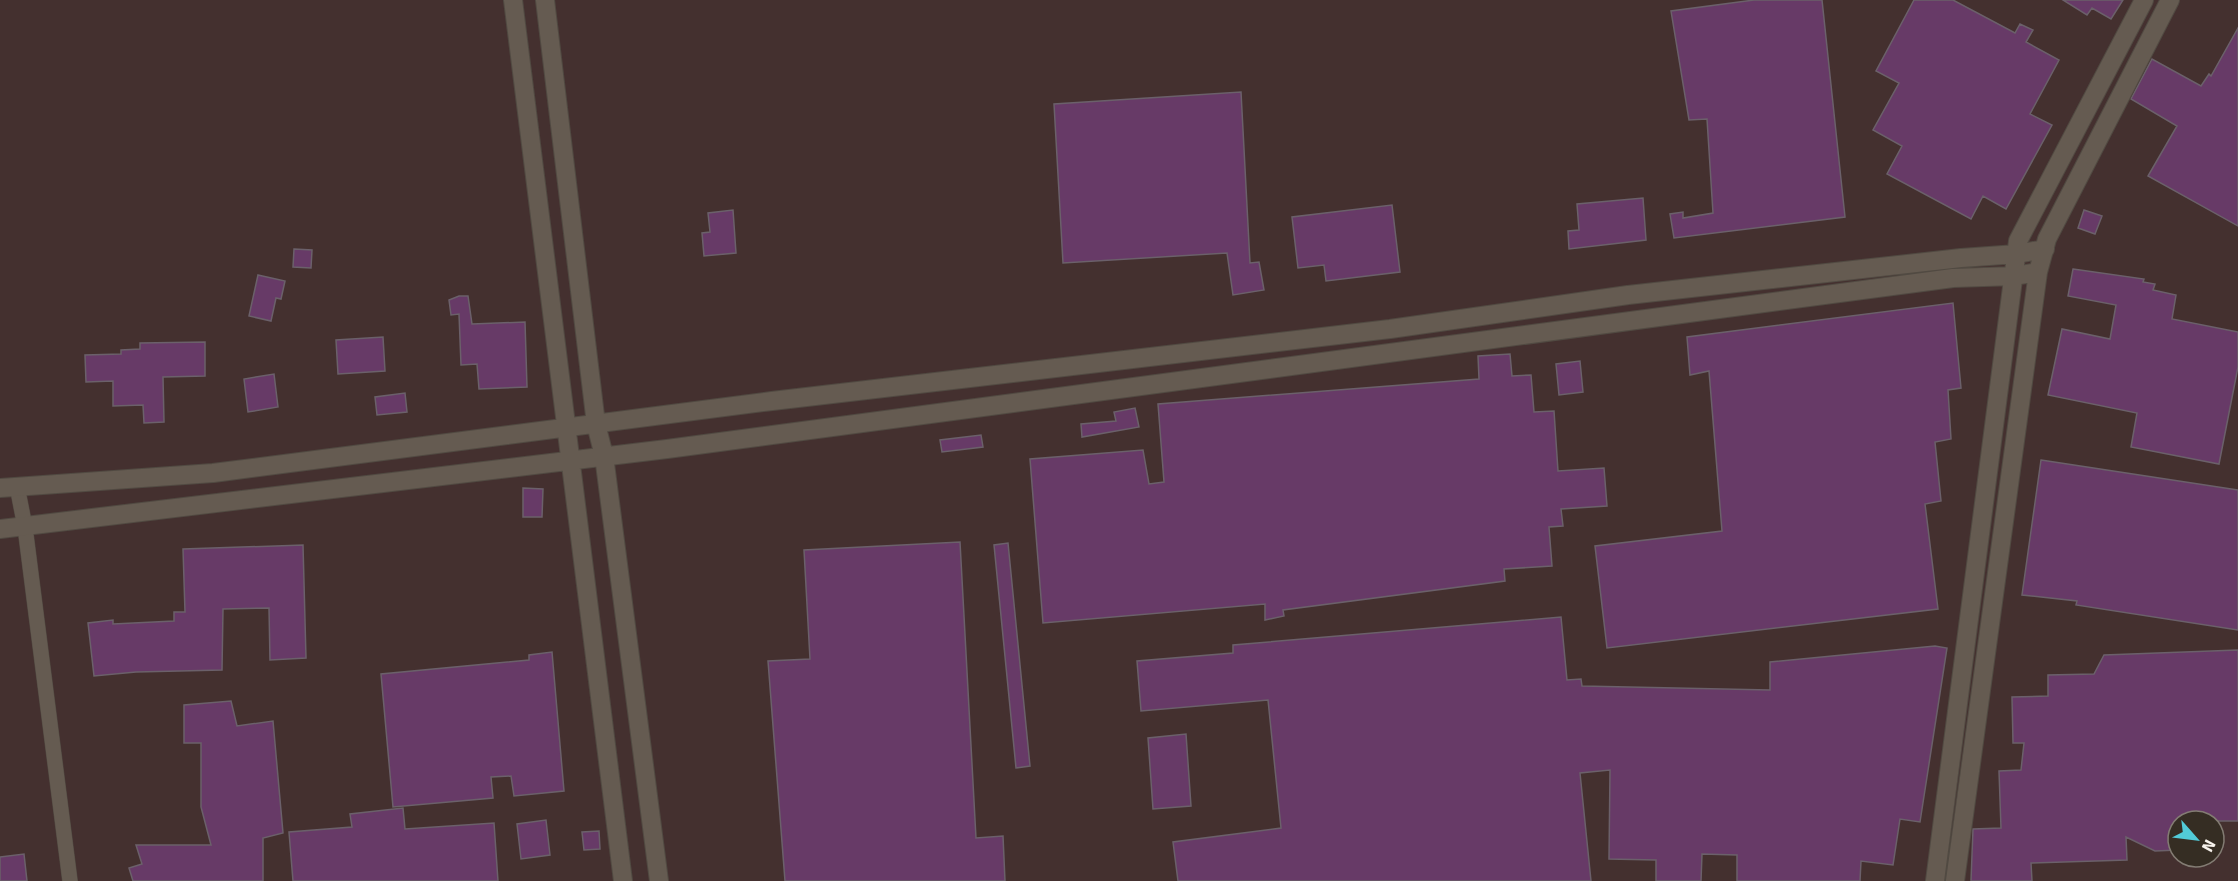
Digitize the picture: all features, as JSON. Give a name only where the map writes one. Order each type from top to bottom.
[{"type":"street","points":[[513,0],[623,881]]},
{"type":"street","points":[[545,0],[596,424],[604,456],[658,881]]},
{"type":"street","points":[[1935,881],[2018,241],[2144,0]]},
{"type":"street","points":[[1956,881],[2038,272],[2047,238],[2170,0]]},
{"type":"street","points":[[70,881],[25,527],[8,487],[213,473],[568,427],[1390,329],[1628,295],[1961,258],[2017,254],[2045,249]]},
{"type":"street","points":[[0,529],[604,456],[1917,283],[2015,276],[2038,272]]},
{"type":"shaded area","points":[[0,0],[2238,0],[2238,881],[0,881]]},
{"type":"building","points":[[1754,0],[1822,0],[1845,217],[1674,238],[1670,214],[1683,212],[1683,218],[1713,213],[1707,119],[1689,120],[1671,11]]},
{"type":"building","points":[[1914,0],[1953,0],[2015,33],[2020,24],[2033,30],[2026,42],[2059,60],[2030,114],[2052,125],[2006,209],[1983,196],[1971,219],[1887,174],[1902,146],[1873,130],[1899,83],[1876,71]]},
{"type":"building","points":[[2063,0],[2123,0],[2111,19],[2092,8],[2087,15]]},
{"type":"building","points":[[2238,28],[2238,226],[2148,176],[2177,126],[2131,99],[2152,59],[2201,86],[2209,74],[2211,76]]},
{"type":"building","points":[[1241,92],[1250,263],[1259,262],[1264,290],[1233,295],[1227,253],[1063,263],[1054,104]]},
{"type":"building","points":[[1643,198],[1646,240],[1569,249],[1568,231],[1579,230],[1577,204]]},
{"type":"building","points":[[1392,205],[1400,272],[1326,281],[1324,265],[1298,268],[1292,217]]},
{"type":"building","points":[[733,210],[736,253],[704,256],[702,233],[710,232],[708,213]]},
{"type":"building","points":[[2084,210],[2102,216],[2095,234],[2078,228]]},
{"type":"building","points":[[294,249],[312,250],[311,268],[293,267]]},
{"type":"building","points":[[2073,269],[2144,279],[2143,282],[2155,284],[2153,290],[2176,295],[2172,319],[2238,332],[2238,367],[2219,464],[2131,447],[2137,413],[2048,395],[2062,329],[2110,339],[2116,305],[2068,296]]},
{"type":"building","points":[[258,275],[285,281],[281,299],[276,298],[271,321],[249,316]]},
{"type":"building","points":[[459,296],[468,296],[472,324],[525,322],[527,387],[479,389],[477,364],[461,365],[459,314],[451,315],[449,300]]},
{"type":"building","points":[[1953,303],[1961,388],[1948,390],[1951,439],[1935,442],[1941,501],[1925,504],[1938,609],[1607,648],[1595,546],[1722,531],[1709,371],[1690,375],[1687,337]]},
{"type":"building","points":[[383,337],[385,371],[338,374],[336,340]]},
{"type":"building","points":[[205,342],[205,376],[163,377],[164,422],[144,423],[143,405],[113,406],[113,381],[86,382],[85,355],[121,354],[121,350],[140,349],[140,343]]},
{"type":"building","points":[[1510,354],[1512,376],[1531,375],[1534,412],[1554,411],[1558,471],[1604,468],[1607,506],[1561,509],[1563,526],[1549,527],[1552,566],[1504,569],[1505,581],[1283,610],[1284,616],[1265,620],[1265,604],[1043,623],[1030,459],[1143,450],[1149,484],[1164,482],[1158,404],[1479,379],[1478,356]]},
{"type":"building","points":[[1580,361],[1583,392],[1559,395],[1556,364]]},
{"type":"building","points":[[274,374],[278,407],[248,412],[244,379]]},
{"type":"building","points":[[405,393],[407,412],[377,415],[375,397]]},
{"type":"building","points":[[1135,408],[1139,427],[1082,437],[1081,424],[1116,421],[1114,412]]},
{"type":"building","points":[[981,435],[983,447],[942,452],[940,440]]},
{"type":"building","points":[[2041,460],[2238,490],[2238,630],[2076,605],[2077,601],[2022,595]]},
{"type":"building","points":[[523,488],[543,489],[542,517],[523,517]]},
{"type":"building","points":[[960,542],[976,838],[1003,836],[1005,881],[785,881],[768,661],[810,659],[804,550]]},
{"type":"building","points":[[1008,543],[1030,766],[1016,768],[994,545]]},
{"type":"building","points":[[303,545],[306,658],[270,660],[269,608],[223,609],[222,670],[136,672],[94,676],[88,623],[113,620],[113,624],[174,621],[174,612],[185,612],[183,549]]},
{"type":"building","points":[[1561,617],[1567,680],[1581,679],[1582,686],[1770,690],[1770,662],[1935,646],[1947,648],[1920,822],[1900,819],[1893,865],[1861,861],[1860,881],[1737,881],[1737,855],[1702,854],[1701,881],[1656,881],[1656,860],[1609,859],[1610,770],[1580,773],[1591,881],[1178,881],[1173,842],[1281,828],[1268,700],[1141,711],[1137,661],[1233,653],[1233,645]]},
{"type":"building","points":[[2238,650],[2238,821],[2226,821],[2226,809],[2166,809],[2166,851],[2155,851],[2126,837],[2127,860],[2031,863],[2032,881],[1971,881],[1973,829],[2001,828],[1999,771],[2021,770],[2024,743],[2013,743],[2012,697],[2048,696],[2048,675],[2094,674],[2104,655]]},
{"type":"building","points":[[552,652],[564,791],[514,796],[511,776],[491,777],[493,798],[393,807],[381,674],[529,660],[529,655]]},
{"type":"building","points":[[231,701],[237,726],[273,721],[283,833],[263,838],[263,881],[133,881],[129,868],[142,864],[136,845],[211,845],[201,807],[201,743],[184,743],[184,705]]},
{"type":"building","points":[[1186,734],[1191,806],[1153,809],[1148,738]]},
{"type":"building","points":[[403,808],[405,829],[494,823],[498,881],[293,881],[289,832],[352,827],[350,814]]},
{"type":"building","points":[[546,820],[550,855],[521,859],[517,824]]},
{"type":"building","points":[[599,831],[600,849],[584,850],[582,832]]},
{"type":"building","points":[[24,854],[27,881],[0,881],[0,857]]}]
